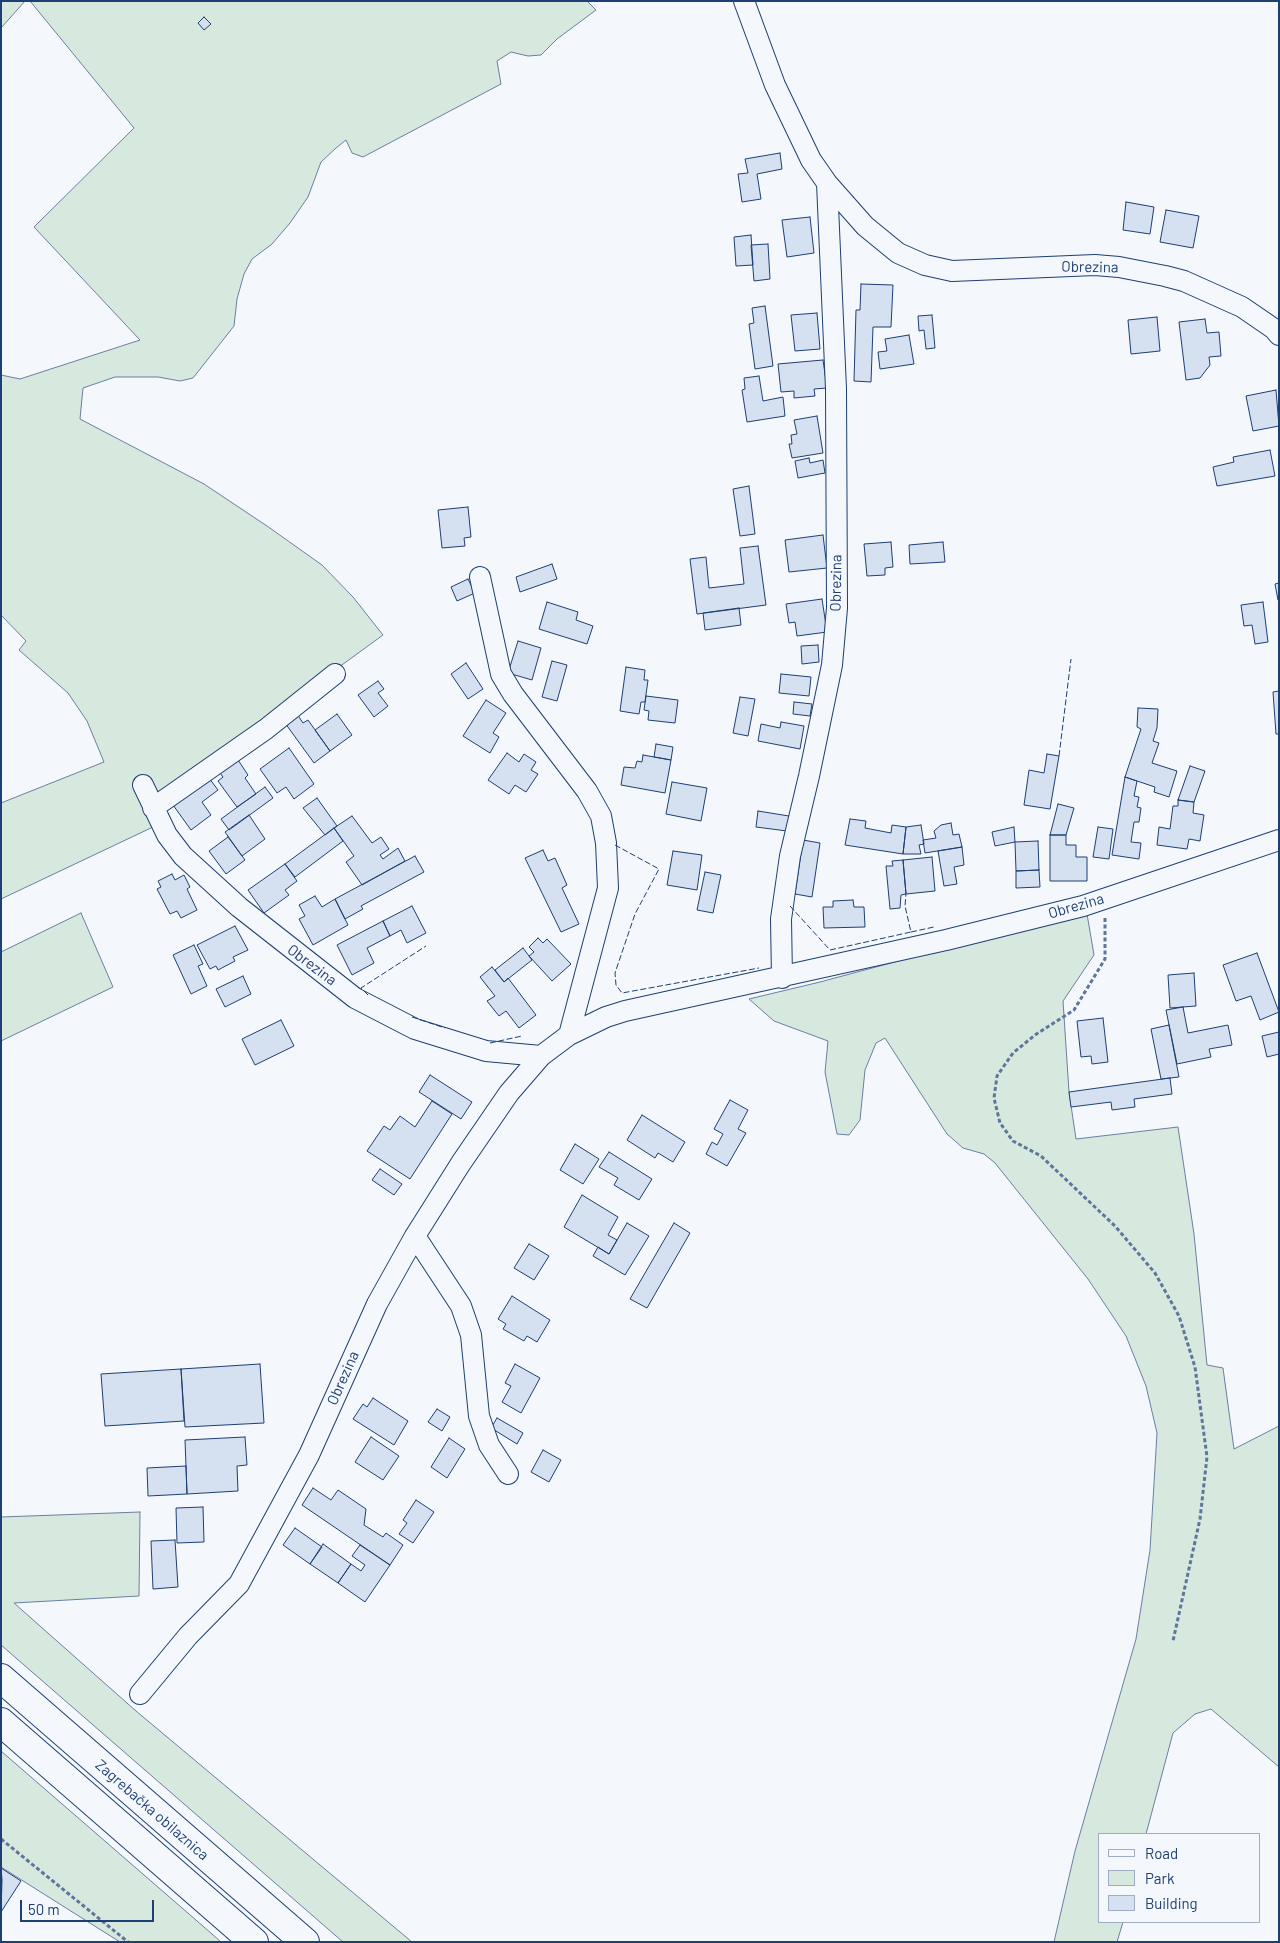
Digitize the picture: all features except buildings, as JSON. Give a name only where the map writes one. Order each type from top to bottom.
[{"type":"highway","name":"Zagrebačka obilaznica","points":[[1,1678],[305,1942]]},
{"type":"highway","points":[[1,1722],[254,1942]]},
{"type":"street","name":"Obrezina","points":[[744,1],[786,111],[811,160],[827,183],[865,226],[898,253],[925,265],[952,271],[1096,266],[1143,271],[1184,281],[1242,306],[1274,329],[1279,335]]},
{"type":"street","name":"Obrezina","points":[[782,978],[780,919],[788,866],[832,665],[837,608],[836,389],[827,183]]},
{"type":"street","points":[[480,577],[501,674],[513,694],[587,791],[601,816],[606,843],[608,888],[569,1036]]},
{"type":"street","points":[[153,808],[266,729],[335,674]]},
{"type":"street","name":"Obrezina","points":[[143,785],[166,835],[183,856],[246,912],[355,998],[415,1029],[486,1051],[541,1056]]},
{"type":"street","name":"Obrezina","points":[[140,1694],[188,1636],[239,1584],[309,1455],[369,1321],[415,1236],[482,1132],[510,1093],[541,1056],[569,1036],[606,1017],[782,978],[1083,906],[1279,840]]},
{"type":"street","points":[[415,1236],[461,1306],[471,1335],[479,1416],[490,1445],[508,1474]]},
{"type":"path","points":[[1107,898],[1105,960],[1074,1010],[1035,1035],[1013,1053],[997,1076],[994,1098],[1000,1123],[1013,1141],[1041,1156],[1114,1226],[1156,1273],[1179,1316],[1195,1368],[1207,1457],[1200,1519],[1173,1641]]},
{"type":"path","points":[[1,1839],[128,1942]]},
{"type":"green space","points":[[1,1],[25,1],[1,28]]},
{"type":"green space","points":[[30,1],[587,1],[596,10],[557,39],[541,55],[528,56],[511,52],[497,61],[501,84],[363,157],[352,153],[346,140],[336,148],[321,162],[308,197],[290,223],[272,244],[252,259],[244,274],[237,299],[234,326],[193,378],[180,381],[158,377],[115,377],[83,388],[80,419],[204,484],[322,565],[353,597],[383,635],[188,777],[153,827],[1,899],[1,803],[104,762],[87,721],[68,693],[19,650],[26,641],[1,615],[1,375],[20,379],[140,340],[34,227],[134,128]]},
{"type":"green space","points":[[81,913],[113,987],[1,1041],[1,952]]},
{"type":"green space","points":[[1087,914],[1094,955],[1063,1001],[1069,1092],[1076,1139],[1178,1127],[1194,1234],[1207,1365],[1223,1368],[1234,1449],[1279,1426],[1279,1767],[1211,1709],[1195,1714],[1173,1733],[1146,1833],[1098,1833],[1098,1923],[1123,1923],[1117,1942],[1054,1942],[1075,1851],[1136,1639],[1150,1550],[1157,1433],[1146,1386],[1126,1336],[1088,1279],[995,1163],[984,1154],[963,1148],[947,1134],[885,1038],[876,1043],[865,1070],[860,1120],[849,1135],[837,1134],[825,1072],[828,1041],[774,1021],[749,999],[1010,931]]},
{"type":"green space","points":[[140,1512],[139,1596],[14,1603],[136,1711],[412,1942],[343,1942],[1,1645],[1,1517]]},
{"type":"green space","points":[[1,1751],[221,1942],[120,1942],[1,1867]]},
{"type":"fence","points":[[1059,756],[1071,659]]},
{"type":"fence","points":[[615,845],[659,869],[635,914],[615,973],[616,985],[622,993],[759,968]]},
{"type":"fence","points":[[790,906],[830,950],[911,932],[905,906],[906,894]]},
{"type":"fence","points":[[911,932],[934,927]]},
{"type":"fence","points":[[368,995],[361,988],[426,946]]},
{"type":"fence","points":[[412,1017],[445,1028]]},
{"type":"fence","points":[[490,1043],[522,1036]]}]
